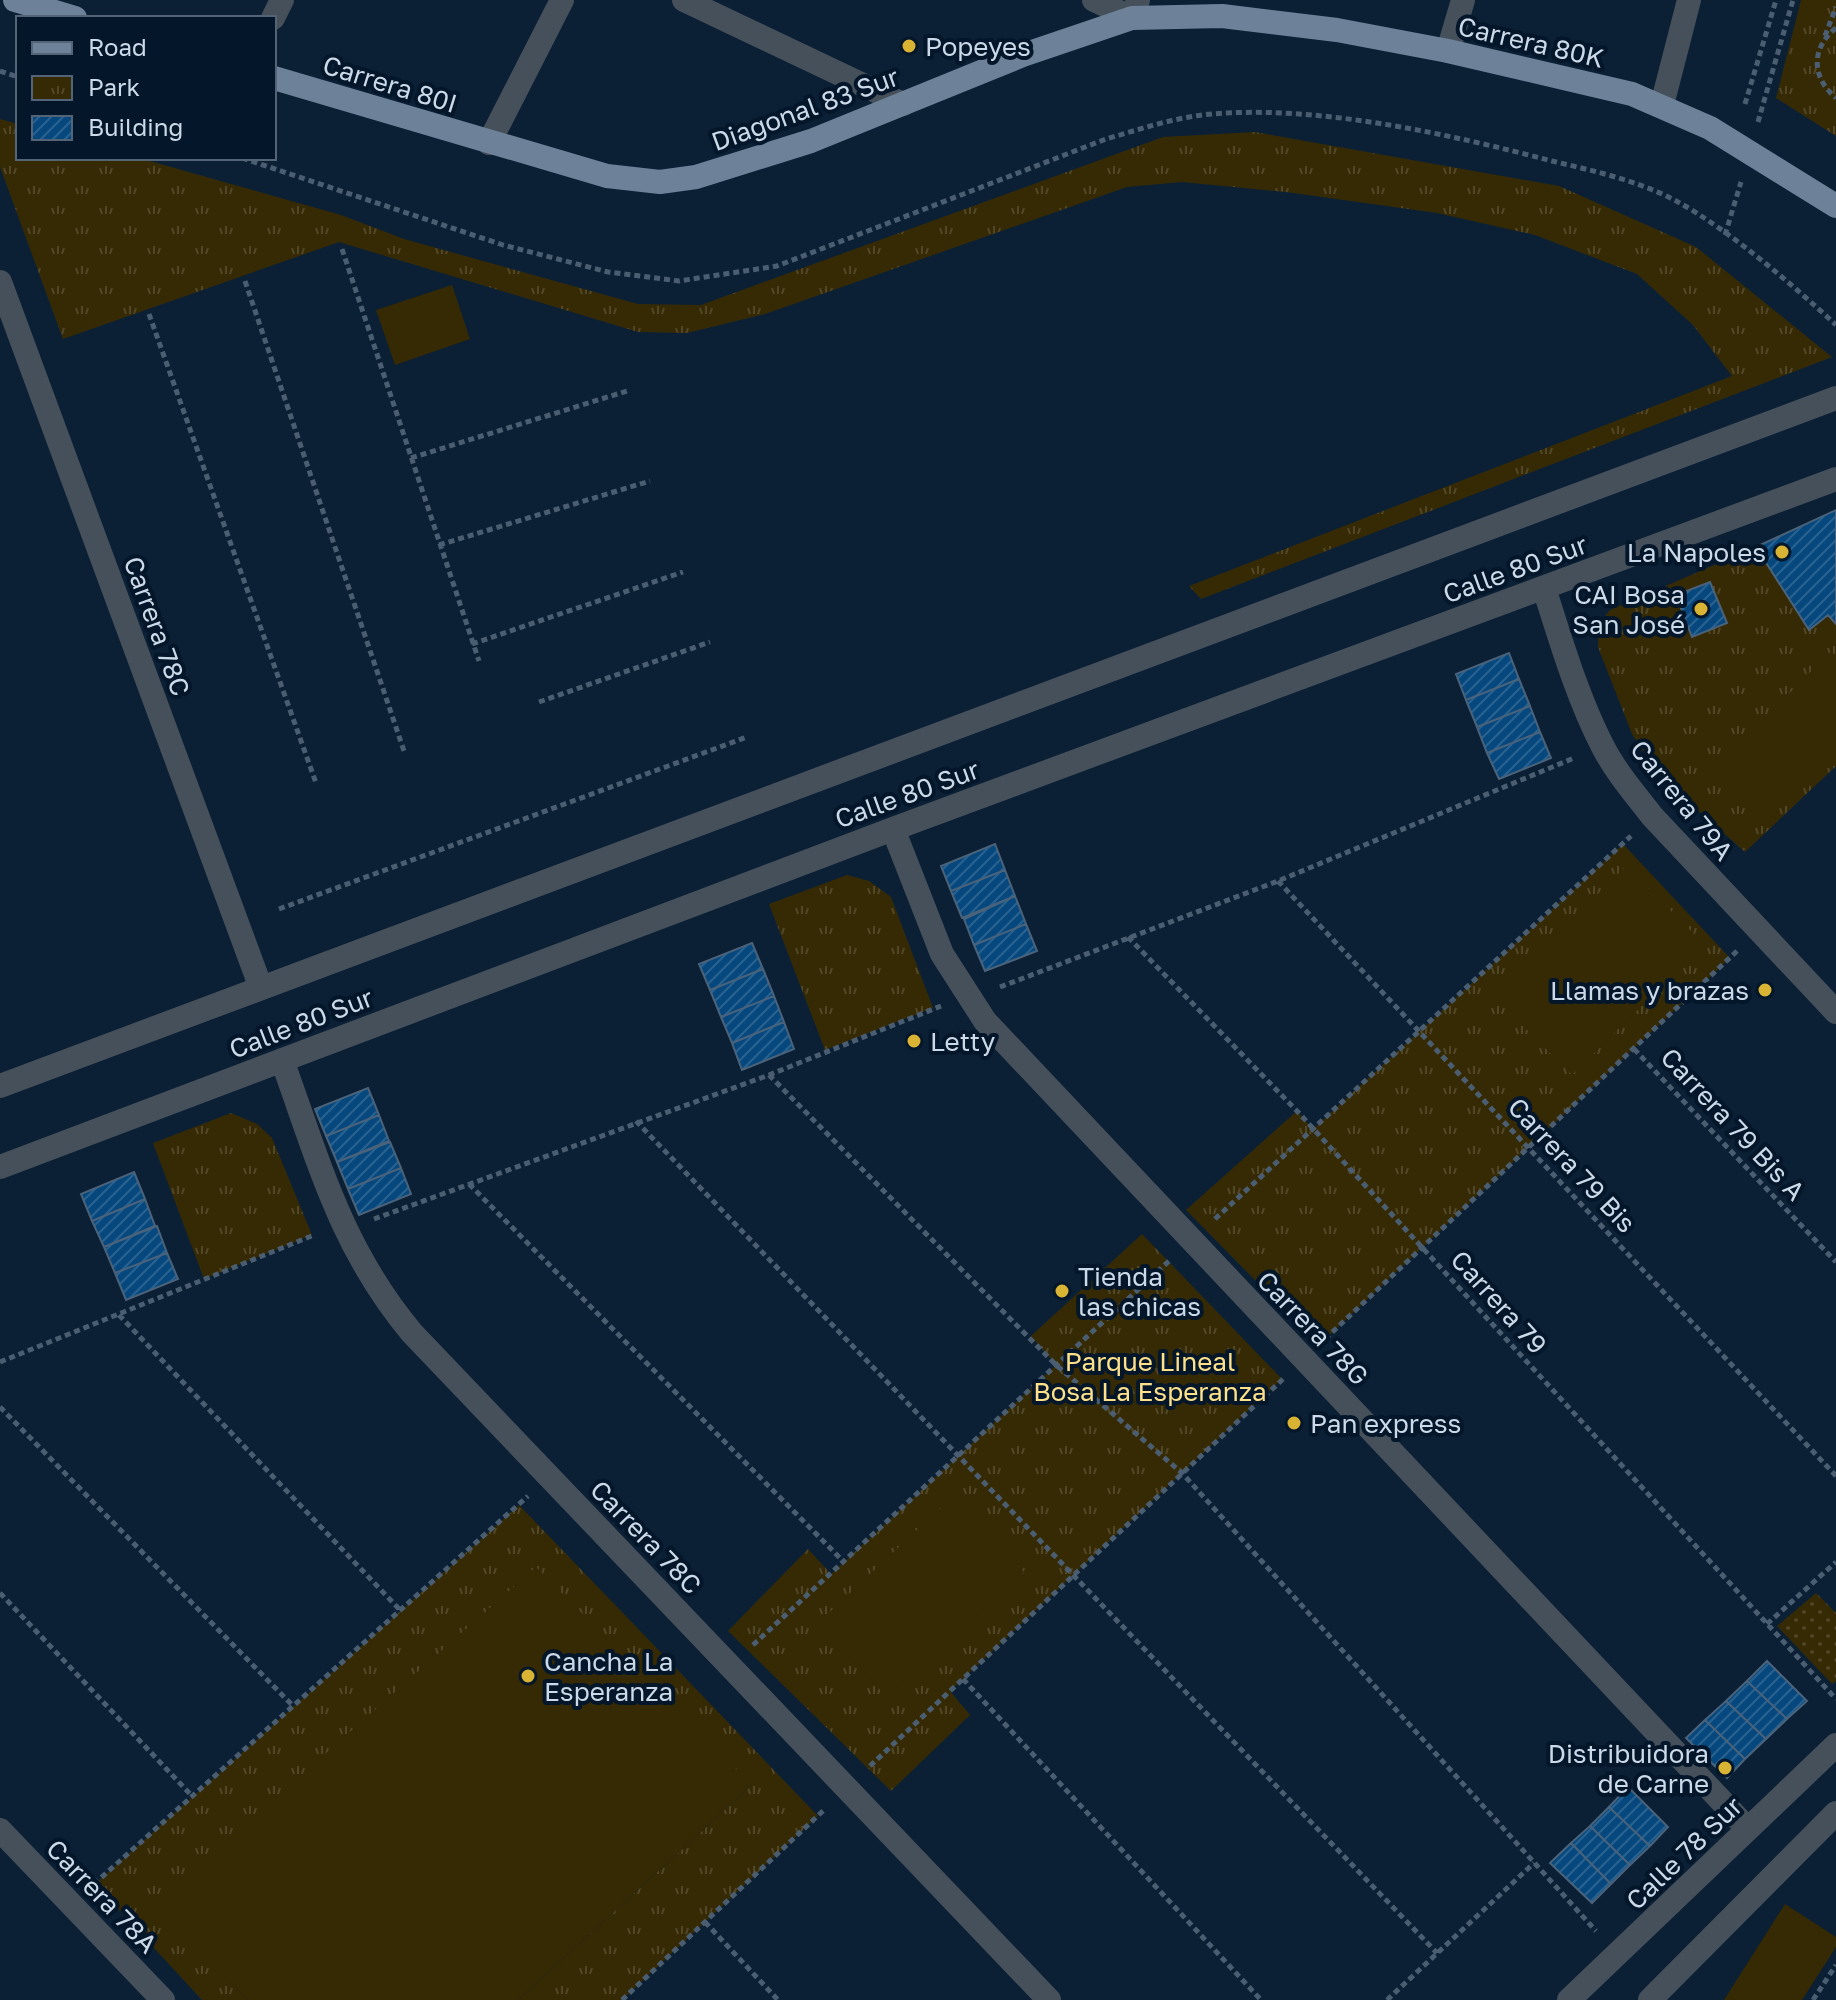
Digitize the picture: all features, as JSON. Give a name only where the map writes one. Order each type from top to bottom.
[{"type":"main road","points":[[15,0],[68,16]]},
{"type":"main road","name":"Diagonal 83 Sur","points":[[489,143],[607,176],[660,182],[732,166],[811,141],[1135,9]]},
{"type":"main road","name":"Carrera 80K","points":[[1135,9],[1279,21],[1448,51],[1591,84],[1662,105],[1750,150],[1836,206]]},
{"type":"main road","name":"Carrera 80I","points":[[276,79],[489,143]]},
{"type":"street","points":[[489,143],[562,0]]},
{"type":"street","points":[[684,0],[903,104]]},
{"type":"street","name":"Carrera 80K","points":[[1094,0],[1135,9]]},
{"type":"street","points":[[1448,51],[1463,0]]},
{"type":"street","points":[[1662,105],[1689,0]]},
{"type":"street","name":"Carrera 78C","points":[[0,282],[261,988]]},
{"type":"street","name":"Calle 80 Sur","points":[[0,1086],[1836,398]]},
{"type":"street","name":"Calle 80 Sur","points":[[0,1167],[893,829],[1836,479]]},
{"type":"street","name":"Carrera 79A","points":[[1544,588],[1565,655],[1603,747],[1652,816],[1836,1012]]},
{"type":"street","name":"Carrera 78G","points":[[893,829],[942,954],[968,999],[1010,1050],[1748,1829]]},
{"type":"street","name":"Carrera 78C","points":[[282,1060],[344,1230],[379,1294],[1049,2000]]},
{"type":"street","name":"Calle 78 Sur","points":[[1569,2000],[1836,1745]]},
{"type":"street","points":[[1650,2000],[1836,1813]]},
{"type":"street","name":"Carrera 78A","points":[[0,1830],[163,2000]]},
{"type":"path","points":[[1745,104],[1776,0]]},
{"type":"path","points":[[1836,7],[1816,63],[1825,89],[1836,98]]},
{"type":"path","points":[[1825,38],[1836,28]]},
{"type":"path","points":[[248,160],[503,245],[608,272],[679,281],[777,266],[1106,139],[1160,123],[1212,114],[1282,114],[1382,125],[1501,148],[1600,173],[1646,189],[1679,202],[1836,325]]},
{"type":"path","points":[[342,249],[479,661]]},
{"type":"path","points":[[245,281],[404,751]]},
{"type":"path","points":[[149,314],[316,783]]},
{"type":"path","points":[[411,458],[627,391]]},
{"type":"path","points":[[439,545],[650,481]]},
{"type":"path","points":[[472,644],[683,572]]},
{"type":"path","points":[[539,702],[710,642]]},
{"type":"path","points":[[279,909],[747,737]]},
{"type":"path","points":[[0,1362],[312,1235],[344,1230],[769,1075],[933,1008],[968,999],[1278,881],[1603,747]]},
{"type":"path","name":"Carrera 79 Bis","points":[[1278,881],[1836,1476]]},
{"type":"path","name":"Carrera 79","points":[[1128,937],[1297,1111],[1836,1699]]},
{"type":"path","name":"Carrera 79 Bis A","points":[[1634,1049],[1836,1262]]},
{"type":"path","points":[[769,1075],[1056,1365],[1182,1473],[1619,1955]]},
{"type":"path","points":[[636,1121],[1437,1953]]},
{"type":"path","points":[[469,1184],[844,1562]]},
{"type":"path","points":[[119,1315],[401,1611]]},
{"type":"path","points":[[0,1407],[293,1706]]},
{"type":"path","points":[[69,1903],[550,1477]]},
{"type":"path","points":[[1767,1624],[1836,1562]]},
{"type":"path","points":[[0,1593],[192,1796]]},
{"type":"path","points":[[963,1679],[1261,2000]]},
{"type":"path","points":[[622,2000],[847,1788]]},
{"type":"path","points":[[1387,2000],[1534,1863]]},
{"type":"path","points":[[705,1922],[778,2000]]},
{"type":"path","points":[[1813,2000],[1836,1965]]},
{"type":"green space","points":[[1801,0],[1836,0],[1836,136],[1776,98]]},
{"type":"green space","points":[[0,119],[16,123],[16,160],[146,160],[341,215],[404,239],[638,304],[701,305],[1163,137],[1255,132],[1559,186],[1696,247],[1832,357],[1201,599],[1189,586],[1732,376],[1693,325],[1637,274],[1535,235],[1437,213],[1286,192],[1182,182],[1127,187],[765,314],[687,333],[638,332],[339,242],[63,339],[0,167]]},
{"type":"green space","points":[[452,285],[470,339],[395,365],[376,310]]},
{"type":"green space","points":[[1756,547],[1809,629],[1828,615],[1836,624],[1836,766],[1745,852],[1659,776],[1632,734],[1598,647],[1599,624],[1610,610]]},
{"type":"green space","points":[[1831,651],[1836,656],[1836,751],[1765,823],[1712,772]]},
{"type":"green space","name":"Parque Lineal Bosa La Esperanza","points":[[1623,844],[1730,958],[1319,1345],[1186,1210],[1297,1111],[1313,1129]]},
{"type":"green space","points":[[1626,866],[1704,944],[1572,1075],[1494,997]]},
{"type":"green space","points":[[847,875],[869,881],[891,897],[933,1008],[825,1050],[769,904]]},
{"type":"green space","points":[[231,1113],[257,1124],[272,1138],[312,1235],[204,1279],[153,1143]]},
{"type":"green space","name":"Parque Lineal Bosa La Esperanza","points":[[1142,1234],[1282,1379],[950,1691],[970,1715],[891,1791],[728,1631],[808,1549],[831,1574],[1056,1365],[1031,1336]]},
{"type":"green space","points":[[951,1498],[1024,1572],[887,1697],[818,1623]]},
{"type":"green space","points":[[519,1505],[818,1816],[622,2000],[518,2000],[752,1785],[158,1902],[248,2000],[202,2000],[95,1884]]},
{"type":"green space","name":"Cancha La Esperanza","points":[[536,1567],[752,1785],[518,2000],[248,2000],[157,1903]]},
{"type":"green space","points":[[1816,1593],[1836,1613],[1836,1681],[1832,1684],[1777,1626]]},
{"type":"green space","points":[[1785,1904],[1836,1937],[1836,1947],[1802,2000],[1724,2000]]},
{"type":"building","points":[[1836,510],[1836,624],[1828,615],[1809,630],[1756,547]]},
{"type":"building","name":"CAI Bosa San José","points":[[1710,582],[1727,623],[1692,637],[1676,595]]},
{"type":"building","points":[[1509,653],[1519,679],[1466,700],[1456,674]]},
{"type":"building","points":[[1519,679],[1530,706],[1477,727],[1466,700]]},
{"type":"building","points":[[1530,706],[1540,732],[1487,753],[1477,727]]},
{"type":"building","points":[[1540,732],[1551,758],[1499,779],[1487,753]]},
{"type":"building","points":[[995,844],[1005,870],[951,891],[941,866]]},
{"type":"building","points":[[1005,870],[1015,896],[962,918],[951,891]]},
{"type":"building","points":[[1015,896],[1026,924],[974,945],[964,919]]},
{"type":"building","points":[[1026,924],[1037,951],[985,971],[974,945]]},
{"type":"building","points":[[752,943],[763,969],[710,990],[699,964]]},
{"type":"building","points":[[763,969],[774,996],[721,1017],[710,990]]},
{"type":"building","points":[[774,996],[784,1022],[732,1043],[721,1017]]},
{"type":"building","points":[[784,1022],[794,1049],[742,1070],[732,1043]]},
{"type":"building","points":[[368,1088],[379,1115],[326,1136],[315,1109]]},
{"type":"building","points":[[379,1115],[389,1141],[337,1162],[326,1136]]},
{"type":"building","points":[[390,1142],[401,1168],[348,1189],[337,1162]]},
{"type":"building","points":[[401,1168],[411,1194],[359,1215],[348,1189]]},
{"type":"building","points":[[134,1172],[145,1199],[92,1221],[81,1194]]},
{"type":"building","points":[[145,1199],[155,1226],[104,1247],[92,1221]]},
{"type":"building","points":[[157,1226],[167,1253],[115,1273],[104,1247]]},
{"type":"building","points":[[167,1253],[178,1279],[126,1300],[115,1273]]},
{"type":"building","points":[[1767,1661],[1807,1701],[1787,1719],[1747,1681]]},
{"type":"building","points":[[1747,1681],[1787,1719],[1766,1739],[1726,1701]]},
{"type":"building","points":[[1726,1701],[1766,1739],[1745,1759],[1705,1720]]},
{"type":"building","points":[[1705,1720],[1745,1759],[1727,1778],[1686,1738]]},
{"type":"building","points":[[1628,1787],[1668,1827],[1650,1846],[1609,1807]]},
{"type":"building","points":[[1609,1807],[1650,1846],[1630,1865],[1590,1826]]},
{"type":"building","points":[[1590,1826],[1630,1865],[1611,1884],[1571,1843]]},
{"type":"building","points":[[1571,1843],[1611,1884],[1592,1903],[1550,1863]]},
{"type":"place","name":"Popeyes","points":[[909,46]]},
{"type":"place","name":"La Napoles","points":[[1782,552]]},
{"type":"place","name":"CAI Bosa San José","points":[[1701,609]]},
{"type":"place","name":"Llamas y brazas","points":[[1765,990]]},
{"type":"place","name":"Letty","points":[[914,1041]]},
{"type":"place","name":"Tienda las chicas","points":[[1062,1291]]},
{"type":"place","name":"Pan express","points":[[1294,1423]]},
{"type":"place","name":"Cancha La Esperanza","points":[[528,1676]]},
{"type":"place","name":"Distribuidora de Carne","points":[[1725,1768]]}]
